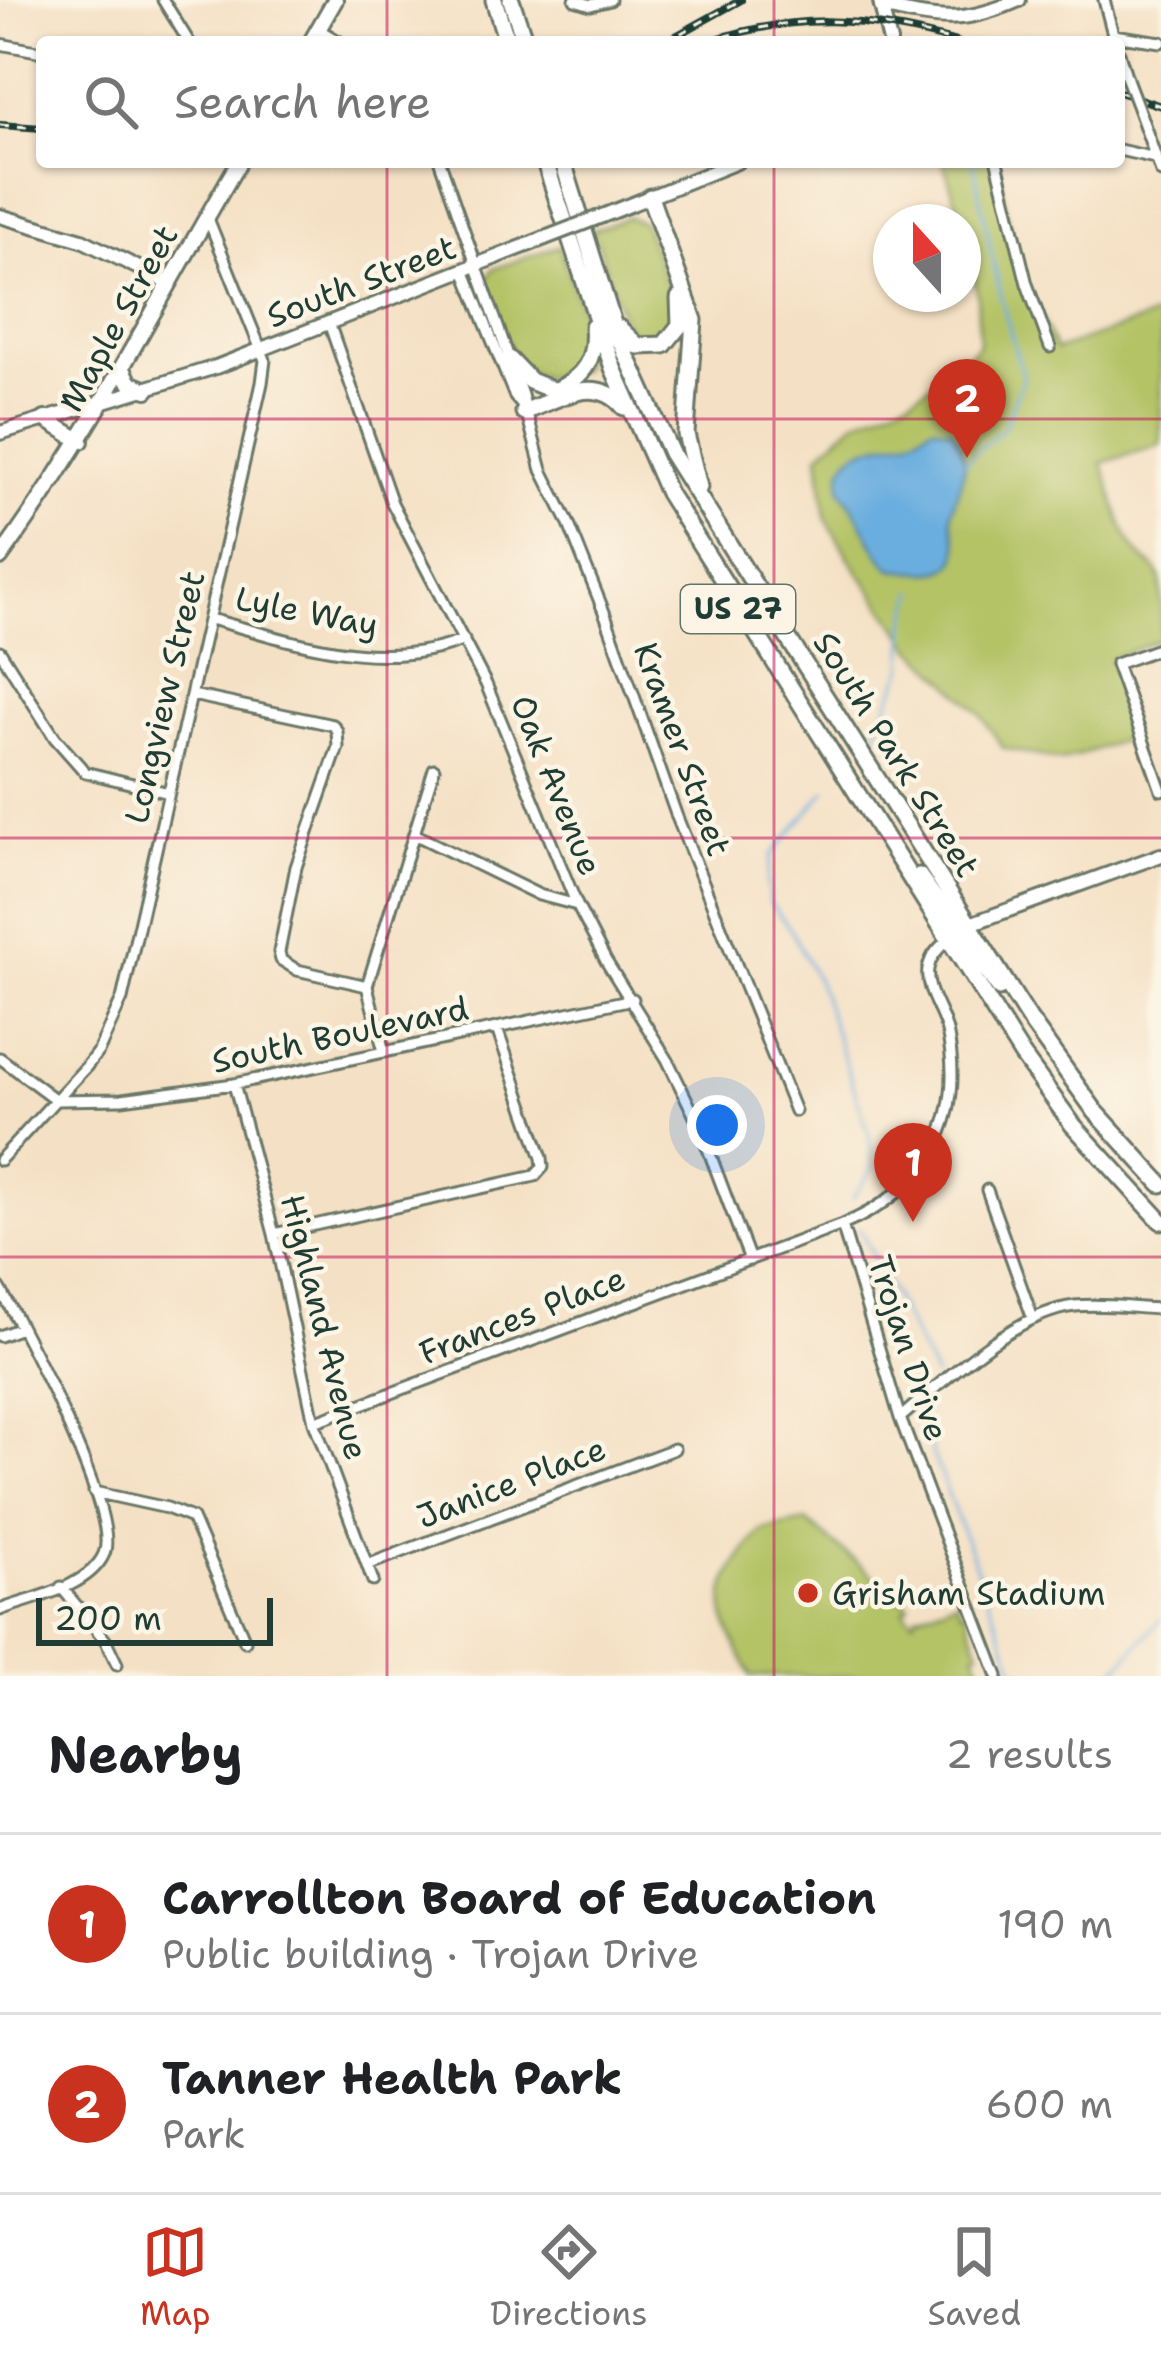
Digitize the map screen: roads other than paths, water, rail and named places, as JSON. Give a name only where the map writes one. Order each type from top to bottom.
[{"type":"main road","points":[[315,36],[335,0]]},
{"type":"main road","points":[[494,0],[505,36]]},
{"type":"main road","points":[[511,0],[523,36]]},
{"type":"main road","name":"Maple Street","points":[[0,558],[81,441],[235,168]]},
{"type":"main road","name":"South Park Street","points":[[547,168],[600,307],[650,415],[809,670],[959,932]]},
{"type":"main road","name":"South Park Street","points":[[565,168],[632,417],[668,493],[891,849],[959,932]]},
{"type":"main road","points":[[600,307],[625,338],[646,349],[664,345],[680,325],[680,300],[646,199]]},
{"type":"main road","points":[[646,199],[694,320],[686,434],[707,513]]},
{"type":"main road","points":[[523,409],[576,379],[590,362],[600,307]]},
{"type":"main road","points":[[510,359],[530,381],[555,391]]},
{"type":"main road","points":[[122,367],[130,383],[147,390]]},
{"type":"main road","points":[[523,409],[592,388],[614,396],[632,417]]},
{"type":"main road","points":[[45,419],[81,441]]},
{"type":"main road","points":[[787,686],[809,670]]},
{"type":"main road","name":"US 27","points":[[959,932],[1095,1111],[1161,1184]]},
{"type":"main road","name":"US 27","points":[[959,932],[1041,1082],[1161,1222]]},
{"type":"main road","points":[[1116,1175],[1132,1182],[1161,1208]]},
{"type":"street","points":[[163,0],[185,36]]},
{"type":"street","points":[[575,0],[591,5],[610,0]]},
{"type":"street","points":[[880,4],[922,18],[958,20],[1019,0]]},
{"type":"street","points":[[1104,0],[1113,36]]},
{"type":"street","points":[[880,4],[888,36]]},
{"type":"street","points":[[1125,39],[1161,42]]},
{"type":"street","points":[[0,44],[36,51]]},
{"type":"street","points":[[1125,72],[1161,172]]},
{"type":"street","points":[[1125,151],[1155,158]]},
{"type":"street","points":[[442,168],[470,268]]},
{"type":"street","name":"South Street","points":[[0,433],[147,390],[261,349],[721,168]]},
{"type":"street","points":[[998,168],[1021,264],[1051,346]]},
{"type":"street","name":"Longview Street","points":[[0,1160],[99,1050],[122,999],[262,383],[265,360],[207,215]]},
{"type":"street","points":[[0,216],[82,241],[167,282]]},
{"type":"street","name":"Kramer Street","points":[[470,268],[510,359],[542,470],[606,617],[677,817],[795,1111]]},
{"type":"street","name":"Kramer Street","points":[[470,268],[523,409]]},
{"type":"street","name":"Oak Avenue","points":[[329,323],[392,503],[464,640],[577,904],[699,1125],[750,1259]]},
{"type":"street","name":"Lyle Way","points":[[210,620],[366,655],[424,651],[464,640]]},
{"type":"street","points":[[1161,648],[1117,664],[1161,790]]},
{"type":"street","points":[[0,651],[55,738],[85,772],[170,793]]},
{"type":"street","points":[[192,695],[333,725],[338,731],[338,747],[296,867],[279,952],[281,960],[297,970],[368,986]]},
{"type":"street","points":[[384,1052],[368,986],[434,769]]},
{"type":"street","points":[[413,834],[539,895],[577,904]]},
{"type":"street","points":[[959,932],[1161,855]]},
{"type":"street","name":"Trojan Drive","points":[[959,932],[934,953],[928,976],[949,1041],[950,1095],[944,1126],[935,1148],[908,1185],[873,1213],[842,1225],[900,1418],[998,1676]]},
{"type":"street","name":"South Boulevard","points":[[56,1100],[122,1099],[234,1084],[633,999]]},
{"type":"street","points":[[274,1234],[535,1176],[543,1167],[535,1133],[497,1029]]},
{"type":"street","points":[[0,1058],[56,1100]]},
{"type":"street","name":"Highland Avenue","points":[[234,1084],[274,1234],[314,1422],[373,1580]]},
{"type":"street","points":[[986,1190],[1033,1319]]},
{"type":"street","name":"Frances Place","points":[[314,1422],[842,1225]]},
{"type":"street","points":[[0,1288],[67,1421],[107,1541],[104,1555],[82,1578],[0,1610]]},
{"type":"street","points":[[900,1418],[1033,1319],[1072,1306],[1161,1309]]},
{"type":"street","points":[[0,1336],[22,1328]]},
{"type":"street","name":"Janice Place","points":[[367,1565],[674,1450]]},
{"type":"street","points":[[94,1492],[192,1518],[245,1640]]},
{"type":"street","points":[[61,1587],[106,1641],[116,1664]]},
{"type":"water","points":[[934,425],[951,429],[963,453],[964,472],[952,512],[958,547],[955,561],[937,572],[892,569],[841,491],[844,464],[860,450],[912,438]]},
{"type":"waterway","points":[[964,463],[1004,427],[1023,378],[974,168]]},
{"type":"waterway","points":[[872,742],[904,668],[906,623],[915,592]]},
{"type":"waterway","points":[[826,790],[772,855],[767,881],[769,902],[791,930],[818,982],[869,1133],[873,1168],[852,1199]]},
{"type":"waterway","points":[[859,1228],[935,1377]]},
{"type":"waterway","points":[[925,1411],[921,1419],[925,1434],[1018,1676]]},
{"type":"waterway","points":[[1110,1676],[1161,1619]]},
{"type":"railway","points":[[676,36],[741,0]]},
{"type":"railway","points":[[727,36],[832,21],[931,36]]},
{"type":"railway","points":[[1125,94],[1161,106]]},
{"type":"railway","points":[[0,125],[36,128]]},
{"type":"place","name":"Tanner Health Park","points":[[967,458]]},
{"type":"place","name":"Carrollton Board of Education","points":[[913,1222]]},
{"type":"place","name":"Grisham Stadium","points":[[808,1593]]}]
